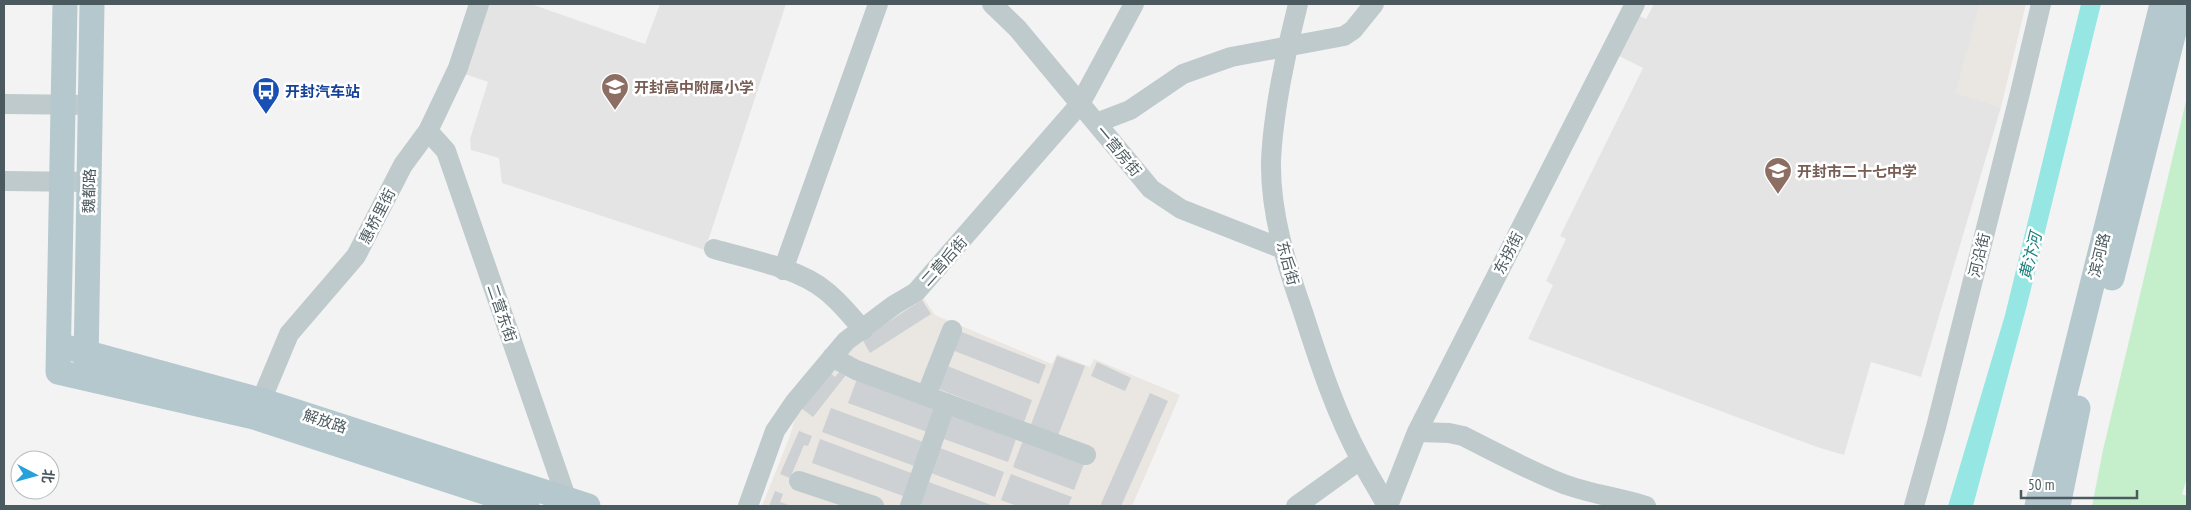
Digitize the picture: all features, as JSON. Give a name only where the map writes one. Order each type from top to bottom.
[{"type":"main road","name":"魏都路","points":[[58,372],[65,4]]},
{"type":"main road","name":"魏都路","points":[[86,378],[92,4]]},
{"type":"main road","name":"滨河路","points":[[2037,506],[2162,4]]},
{"type":"main road","name":"滨河路","points":[[2058,506],[2076,418],[2181,4]]},
{"type":"main road","name":"解放路","points":[[59,345],[86,351],[257,409],[527,506]]},
{"type":"main road","name":"解放路","points":[[58,372],[257,409],[574,504]]},
{"type":"street","name":"惠桥里街","points":[[257,409],[289,334],[356,256],[403,165],[428,131],[458,68],[479,4]]},
{"type":"street","points":[[783,270],[878,4]]},
{"type":"street","name":"一营房街","points":[[992,4],[1018,28],[1151,190],[1181,209],[1283,249]]},
{"type":"street","name":"二营后街","points":[[748,506],[775,431],[794,403],[846,342],[916,292],[1080,104],[1134,4]]},
{"type":"street","name":"东后街","points":[[1298,4],[1281,85],[1271,161],[1274,203],[1283,249],[1325,380],[1360,460],[1388,506]]},
{"type":"street","points":[[1096,123],[1130,110],[1183,74],[1231,57],[1344,36],[1353,30],[1374,4]]},
{"type":"street","name":"东拐街","points":[[1388,506],[1417,432],[1635,4]]},
{"type":"street","name":"河沿街","points":[[1914,506],[1939,417],[2041,4]]},
{"type":"street","points":[[4,104],[90,105]]},
{"type":"street","name":"二营东街","points":[[428,131],[446,151],[574,504]]},
{"type":"street","points":[[4,181],[89,182]]},
{"type":"street","points":[[714,249],[783,270],[814,282],[826,291],[863,330]]},
{"type":"street","points":[[926,396],[952,330]]},
{"type":"street","points":[[832,357],[856,370],[1086,455]]},
{"type":"street","points":[[910,506],[946,403]]},
{"type":"street","points":[[1417,432],[1449,433],[1463,436],[1561,483],[1598,495],[1627,500],[1646,506]]},
{"type":"street","points":[[1296,506],[1360,460]]},
{"type":"street","points":[[799,481],[874,506]]},
{"type":"shaded area","name":"开封高中附属小学","points":[[487,4],[531,4],[645,44],[660,4],[786,4],[705,250],[502,183],[499,158],[471,150],[470,139],[488,82],[462,73]]},
{"type":"shaded area","name":"开封市二十七中学","points":[[1654,4],[1980,4],[1955,93],[2001,107],[1921,377],[1871,362],[1844,455],[1817,447],[1528,339],[1553,285],[1546,281],[1566,239],[1560,236],[1643,68],[1619,56],[1638,15],[1646,19]]},
{"type":"shaded area","points":[[1980,4],[2026,4],[2001,107],[1954,93]]},
{"type":"shaded area","points":[[922,296],[935,315],[1052,364],[1057,354],[1090,367],[1094,359],[1180,395],[1132,506],[762,506],[788,441],[799,407],[849,345]]},
{"type":"green space","points":[[2187,97],[2187,478],[2182,494],[2187,496],[2187,506],[2092,506],[2103,450]]},
{"type":"water","name":"黄汴河","points":[[2081,4],[2101,4],[2027,305],[1973,506],[1948,506],[2005,315]]},
{"type":"building","points":[[922,300],[931,314],[870,353],[862,339]]},
{"type":"building","points":[[959,331],[1046,365],[1039,384],[952,350]]},
{"type":"building","points":[[1057,356],[1085,366],[1057,438],[1030,427]]},
{"type":"building","points":[[1097,362],[1131,378],[1125,391],[1091,376]]},
{"type":"building","points":[[945,365],[1032,400],[1024,422],[936,388]]},
{"type":"building","points":[[840,371],[846,375],[813,417],[801,408],[829,372],[835,377]]},
{"type":"building","points":[[857,379],[939,409],[930,433],[848,403]]},
{"type":"building","points":[[1150,393],[1168,401],[1121,506],[1100,506]]},
{"type":"building","points":[[831,408],[926,443],[917,467],[822,432]]},
{"type":"building","points":[[949,414],[1016,439],[1008,462],[941,438]]},
{"type":"building","points":[[799,431],[812,436],[808,446],[804,445],[790,478],[780,474]]},
{"type":"building","points":[[820,439],[914,474],[906,497],[812,463]]},
{"type":"building","points":[[1023,440],[1084,464],[1074,490],[1013,467]]},
{"type":"building","points":[[940,448],[1004,472],[995,497],[931,473]]},
{"type":"building","points":[[1011,474],[1072,497],[1068,506],[1017,506],[1001,500]]},
{"type":"building","points":[[926,481],[994,506],[925,506],[918,503]]},
{"type":"building","points":[[775,491],[783,494],[780,502],[792,506],[769,506]]},
{"type":"place","name":"开封高中附属小学","points":[[615,111]]},
{"type":"place","name":"开封汽车站","points":[[266,115]]},
{"type":"place","name":"开封市二十七中学","points":[[1778,195]]}]
